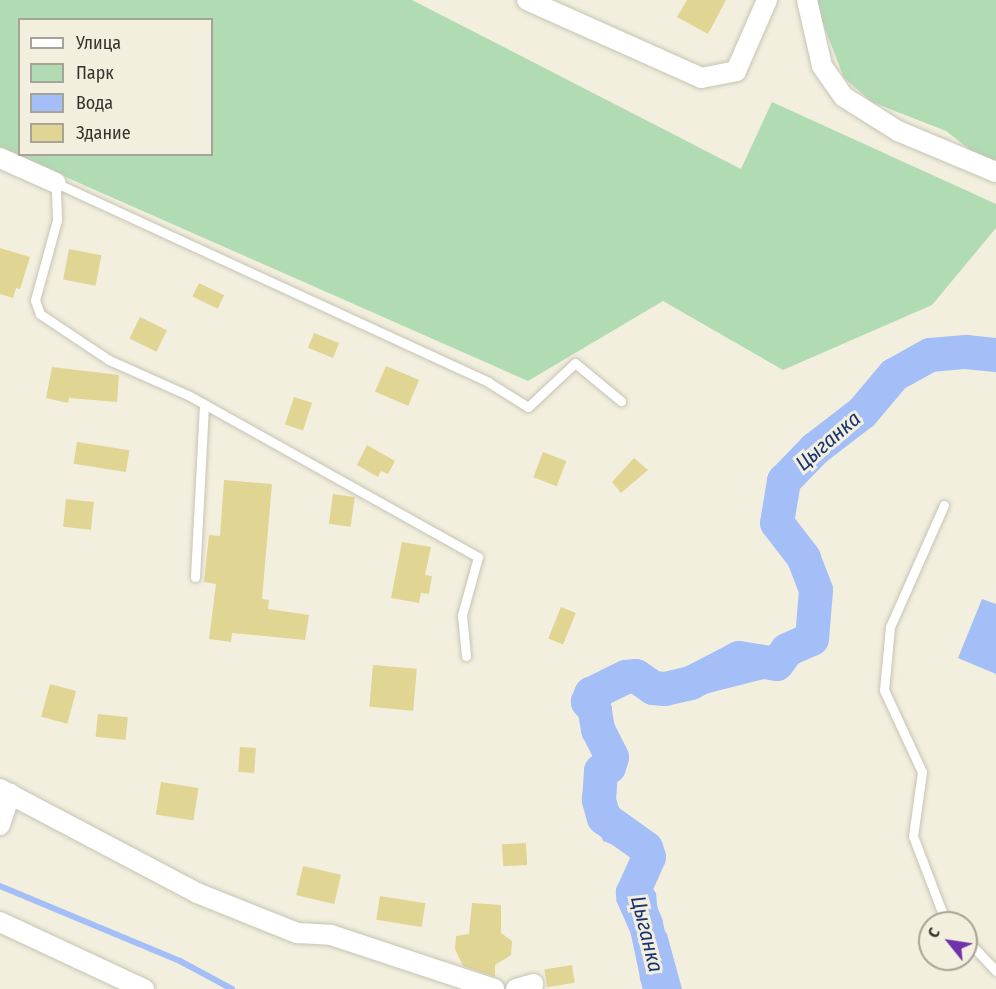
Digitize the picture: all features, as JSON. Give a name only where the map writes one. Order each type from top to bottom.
[{"type":"street","points":[[527,0],[701,78],[736,71],[767,0]]},
{"type":"street","points":[[807,0],[822,66],[844,97],[898,131],[996,172]]},
{"type":"street","points":[[0,158],[56,183]]},
{"type":"street","points":[[0,825],[5,792],[197,893],[297,933],[331,935],[494,989]]},
{"type":"street","points":[[0,922],[144,989]]},
{"type":"lane","points":[[466,656],[462,615],[478,557],[204,404],[109,360],[40,314],[35,300],[57,220],[56,183],[488,382],[528,407],[575,363],[621,400]]},
{"type":"lane","points":[[195,577],[204,404]]},
{"type":"lane","points":[[942,911],[913,836],[922,772],[884,690],[890,627],[944,505]]},
{"type":"lane","points":[[978,952],[996,971]]},
{"type":"green space","points":[[0,0],[412,0],[741,169],[772,102],[996,204],[996,228],[932,305],[783,370],[663,301],[528,381],[18,156],[213,156],[213,18],[18,18],[18,156],[0,148]]},
{"type":"green space","points":[[814,0],[996,0],[996,164],[982,159],[946,131],[872,102],[844,78]]},
{"type":"water","points":[[982,599],[996,604],[996,674],[958,658]]},
{"type":"water","points":[[741,653],[770,653],[792,663],[782,673],[764,679],[681,700],[664,698],[669,686]]},
{"type":"water","points":[[609,798],[615,800],[630,829],[623,843],[616,846],[603,841],[593,815],[592,801]]},
{"type":"water","points":[[652,887],[656,893],[659,923],[667,934],[682,989],[644,989],[640,980],[638,950],[616,900],[618,894]]},
{"type":"building","points":[[687,0],[726,0],[708,34],[677,17]]},
{"type":"building","points":[[0,248],[30,257],[20,289],[16,288],[13,298],[0,294]]},
{"type":"building","points":[[69,249],[101,255],[95,286],[63,279]]},
{"type":"building","points":[[199,283],[224,295],[218,309],[192,296]]},
{"type":"building","points":[[140,317],[167,330],[156,352],[129,339]]},
{"type":"building","points":[[314,333],[339,343],[333,358],[308,348]]},
{"type":"building","points":[[386,366],[419,380],[408,406],[375,392]]},
{"type":"building","points":[[52,367],[119,375],[117,402],[69,398],[68,403],[46,398]]},
{"type":"building","points":[[294,397],[312,403],[303,430],[285,425]]},
{"type":"building","points":[[77,442],[129,450],[126,472],[74,464]]},
{"type":"building","points":[[367,445],[395,461],[388,474],[381,471],[378,477],[357,465]]},
{"type":"building","points":[[543,452],[566,461],[557,486],[533,477]]},
{"type":"building","points":[[634,458],[648,470],[621,493],[612,482]]},
{"type":"building","points":[[224,480],[272,484],[262,599],[269,600],[268,609],[309,615],[305,640],[232,633],[231,642],[209,639],[216,584],[204,582],[209,535],[220,536]]},
{"type":"building","points":[[333,494],[355,497],[351,527],[329,524]]},
{"type":"building","points":[[66,499],[94,502],[91,530],[63,527]]},
{"type":"building","points":[[402,542],[431,547],[425,575],[432,576],[429,594],[421,593],[419,603],[391,598]]},
{"type":"building","points":[[561,607],[576,613],[563,645],[548,639]]},
{"type":"building","points":[[373,665],[417,669],[413,711],[369,707]]},
{"type":"building","points":[[50,684],[76,691],[67,724],[41,717]]},
{"type":"building","points":[[98,714],[128,717],[125,740],[96,737]]},
{"type":"building","points":[[240,747],[256,748],[254,773],[238,772]]},
{"type":"building","points":[[161,782],[199,788],[193,821],[156,815]]},
{"type":"building","points":[[526,843],[527,865],[503,866],[502,844]]},
{"type":"building","points":[[303,866],[341,875],[334,904],[296,895]]},
{"type":"building","points":[[380,896],[425,903],[422,927],[376,920]]},
{"type":"building","points":[[472,903],[501,905],[501,933],[512,941],[511,955],[495,965],[495,977],[463,966],[455,949],[456,936],[469,934]]},
{"type":"building","points":[[572,965],[575,983],[547,987],[544,969]]},
{"type":"waterway","name":"Цыганка","points":[[660,989],[646,924],[633,893],[649,857],[646,848],[604,818],[599,800],[601,771],[609,767],[612,757],[598,730],[595,710],[588,702],[591,694],[626,677],[636,676],[653,688],[665,689],[691,683],[739,658],[777,664],[787,650],[812,639],[816,590],[804,558],[777,523],[784,481],[815,449],[862,413],[894,375],[930,355],[966,352],[996,355]]},
{"type":"waterway","points":[[0,886],[180,961],[232,989]]}]
